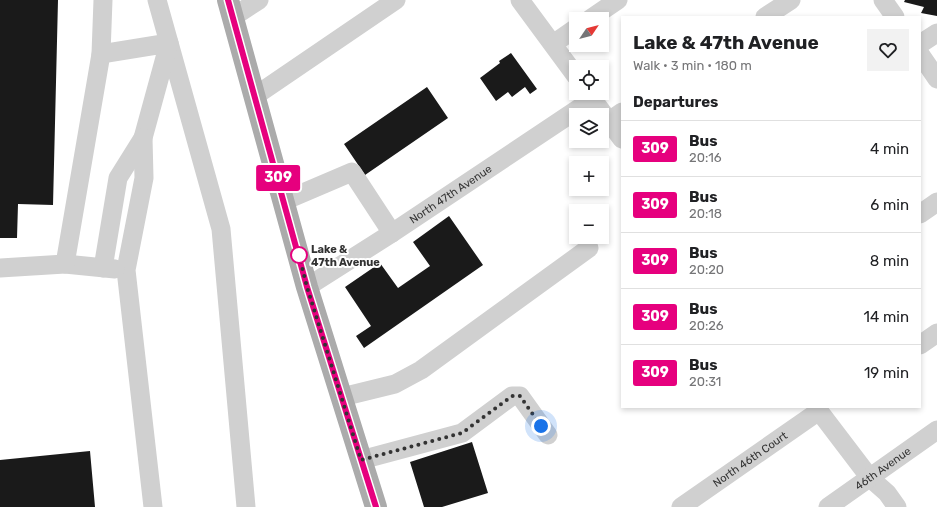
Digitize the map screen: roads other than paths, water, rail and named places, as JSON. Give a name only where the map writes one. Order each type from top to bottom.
[{"type":"main road","points":[[231,9],[307,287],[376,507]]},
{"type":"street","points":[[65,264],[101,54],[103,0]]},
{"type":"street","points":[[157,0],[221,229],[246,507]]},
{"type":"street","points":[[231,9],[259,0]]},
{"type":"street","points":[[255,96],[396,0]]},
{"type":"street","points":[[520,0],[569,66]]},
{"type":"street","points":[[600,12],[618,0]]},
{"type":"street","points":[[767,16],[791,0]]},
{"type":"street","points":[[883,0],[894,16]]},
{"type":"street","points":[[553,44],[569,33]]},
{"type":"street","points":[[921,43],[937,33]]},
{"type":"street","points":[[101,54],[169,43]]},
{"type":"street","points":[[103,268],[118,178],[143,138],[169,43]]},
{"type":"street","points":[[921,55],[937,79]]},
{"type":"street","name":"North 47th Avenue","points":[[307,287],[392,233],[585,100]]},
{"type":"street","points":[[596,100],[615,116],[621,136]]},
{"type":"street","points":[[143,138],[144,178],[126,270],[153,507]]},
{"type":"street","points":[[284,201],[352,172],[392,233]]},
{"type":"street","points":[[921,213],[937,202]]},
{"type":"street","points":[[342,397],[396,384],[421,370],[589,248]]},
{"type":"street","points":[[0,268],[65,264],[126,270]]},
{"type":"street","points":[[921,344],[937,333]]},
{"type":"street","points":[[361,460],[462,433],[512,396],[520,396],[548,435]]},
{"type":"street","name":"North 46th Court","points":[[681,507],[820,411],[870,478]]},
{"type":"street","name":"46th Avenue","points":[[828,507],[937,430]]},
{"type":"street","points":[[870,478],[887,493],[897,507]]},
{"type":"place","name":"Lake & 47th Avenue","points":[[299,255]]}]
